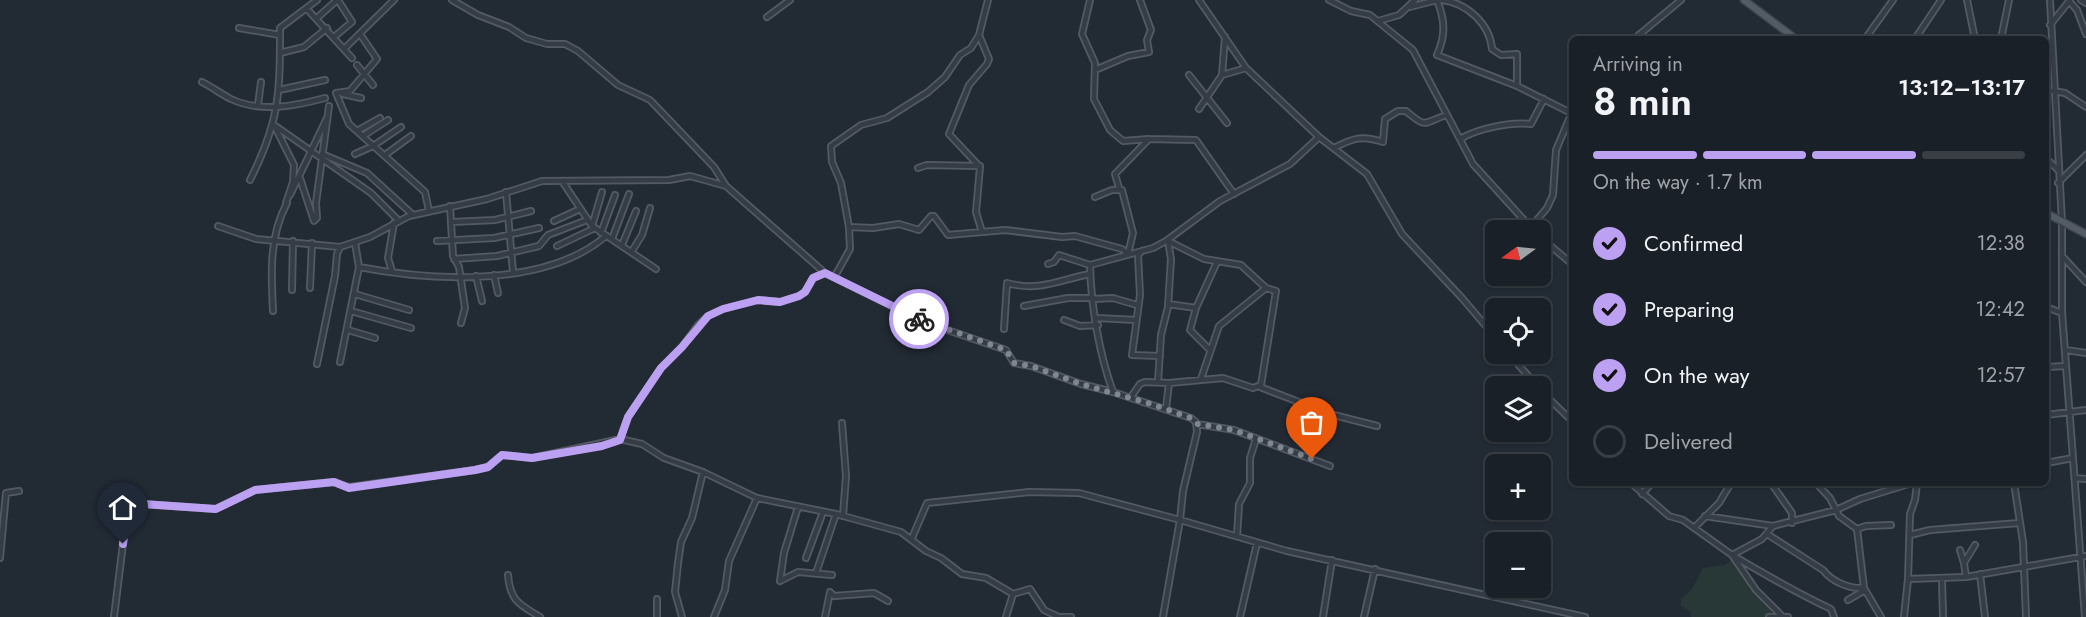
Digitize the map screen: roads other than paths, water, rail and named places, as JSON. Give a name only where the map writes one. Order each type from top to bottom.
[{"type":"main road","points":[[1744,0],[1792,36]]},
{"type":"main road","points":[[2049,215],[2086,234]]},
{"type":"street","points":[[250,180],[263,155],[274,124],[279,90],[280,28],[317,0]]},
{"type":"street","points":[[317,18],[337,0],[352,22],[334,37]]},
{"type":"street","points":[[344,49],[394,0]]},
{"type":"street","points":[[452,0],[478,15],[509,27],[526,38],[547,44],[565,44],[578,51],[618,85],[650,100],[714,167],[726,186],[825,273],[924,322],[1006,350],[1014,363],[1031,366],[1081,384],[1131,397],[1191,418],[1197,424],[1221,426],[1330,466]]},
{"type":"street","points":[[767,17],[790,0]]},
{"type":"street","points":[[835,276],[850,249],[849,227],[841,183],[832,162],[831,147],[861,125],[887,118],[928,92],[945,77],[955,60],[971,48],[979,35],[988,0]]},
{"type":"street","points":[[1090,0],[1082,34],[1095,70],[1094,99],[1110,130],[1123,141],[1196,140],[1234,194]]},
{"type":"street","points":[[1095,70],[1128,56],[1149,52],[1147,40],[1151,30],[1140,0]]},
{"type":"street","points":[[1208,0],[1201,2],[1246,68],[1319,137],[1367,174],[1402,234],[1485,325]]},
{"type":"street","points":[[1329,0],[1351,11],[1370,15],[1413,50],[1446,115],[1482,174],[1523,220]]},
{"type":"street","points":[[1378,21],[1393,19],[1409,8],[1415,0]]},
{"type":"street","points":[[1409,8],[1439,0],[1457,4],[1472,12],[1491,34],[1492,49],[1501,55],[1517,54],[1516,86]]},
{"type":"street","points":[[1439,0],[1444,19],[1443,41],[1437,55],[1516,86],[1569,112]]},
{"type":"street","points":[[1638,36],[1681,0]]},
{"type":"street","points":[[1866,36],[1893,0]]},
{"type":"street","points":[[1917,36],[1941,0]]},
{"type":"street","points":[[1967,0],[1974,36]]},
{"type":"street","points":[[2002,36],[2009,0]]},
{"type":"street","points":[[2050,0],[2054,112],[2062,222],[2062,313],[2074,478],[2084,556],[2085,617]]},
{"type":"street","points":[[2081,0],[2086,3]]},
{"type":"street","points":[[2050,25],[2069,1],[2077,10],[2086,34]]},
{"type":"street","points":[[307,9],[327,28],[352,58]]},
{"type":"street","points":[[239,28],[280,35]]},
{"type":"street","points":[[280,53],[304,47],[327,28]]},
{"type":"street","points":[[360,34],[377,59],[350,92],[336,93],[342,110],[349,124],[425,192],[429,211]]},
{"type":"street","points":[[979,35],[989,59],[969,85],[949,134],[980,166],[976,212],[982,232]]},
{"type":"street","points":[[1199,109],[1222,75],[1225,37]]},
{"type":"street","points":[[357,65],[373,85]]},
{"type":"street","points":[[1222,75],[1246,68]]},
{"type":"street","points":[[1189,75],[1227,123]]},
{"type":"street","points":[[279,90],[325,80]]},
{"type":"street","points":[[202,82],[231,99],[258,105],[296,106],[325,98]]},
{"type":"street","points":[[258,105],[261,82]]},
{"type":"street","points":[[2053,91],[2065,93],[2086,107]]},
{"type":"street","points":[[340,93],[360,98]]},
{"type":"street","points":[[1461,139],[1496,128],[1531,124],[1544,99]]},
{"type":"street","points":[[274,124],[294,165],[314,221],[317,218],[316,203],[328,106]]},
{"type":"street","points":[[2049,110],[2054,112]]},
{"type":"street","points":[[1334,148],[1353,137],[1368,136],[1383,142],[1385,119],[1398,111],[1406,111],[1419,124],[1424,125],[1446,115]]},
{"type":"street","points":[[273,311],[274,240],[277,220],[327,118]]},
{"type":"street","points":[[357,131],[380,118]]},
{"type":"street","points":[[1539,220],[1554,195],[1556,150],[1569,118]]},
{"type":"street","points":[[363,136],[388,120]]},
{"type":"street","points":[[274,124],[323,156],[367,173],[413,215]]},
{"type":"street","points":[[355,154],[373,146],[401,127]]},
{"type":"street","points":[[385,155],[411,136]]},
{"type":"street","points":[[1048,264],[1054,262],[1059,255],[1064,255],[1090,265],[1168,241],[1188,223],[1234,194],[1290,164],[1319,137]]},
{"type":"street","points":[[1128,254],[1133,233],[1122,190],[1114,174],[1149,140]]},
{"type":"street","points":[[2058,183],[2086,155]]},
{"type":"street","points":[[323,156],[371,193],[396,222]]},
{"type":"street","points":[[2080,160],[2086,167]]},
{"type":"street","points":[[2049,161],[2058,170]]},
{"type":"street","points":[[286,204],[294,165]]},
{"type":"street","points":[[918,168],[927,165],[980,166]]},
{"type":"street","points":[[218,226],[256,239],[340,247],[355,243],[413,215],[542,181],[669,180],[690,176],[726,186]]},
{"type":"street","points":[[562,181],[593,227],[656,269]]},
{"type":"street","points":[[1095,197],[1119,188]]},
{"type":"street","points":[[506,192],[513,272]]},
{"type":"street","points":[[557,246],[593,227],[602,192]]},
{"type":"street","points":[[612,239],[629,194]]},
{"type":"street","points":[[358,267],[436,278],[460,277],[513,272],[566,258],[604,234],[615,195]]},
{"type":"street","points":[[450,206],[454,259],[460,277],[465,308],[461,323]]},
{"type":"street","points":[[632,251],[642,235],[650,208]]},
{"type":"street","points":[[554,221],[580,209]]},
{"type":"street","points":[[452,222],[495,220],[531,211]]},
{"type":"street","points":[[622,245],[636,211]]},
{"type":"street","points":[[849,227],[873,228],[899,224],[916,230],[932,216],[948,235],[1005,230],[1081,237],[1122,249],[1128,254]]},
{"type":"street","points":[[454,259],[512,253],[539,246],[548,235],[587,220]]},
{"type":"street","points":[[392,271],[388,258],[396,222]]},
{"type":"street","points":[[437,241],[510,235],[539,228]]},
{"type":"street","points":[[292,290],[293,241]]},
{"type":"street","points":[[1168,241],[1204,259],[1241,265],[1266,288],[1276,291],[1260,387]]},
{"type":"street","points":[[1158,382],[1161,335],[1168,304],[1168,241]]},
{"type":"street","points":[[310,288],[312,243]]},
{"type":"street","points":[[340,362],[355,294],[358,267],[355,243]]},
{"type":"street","points":[[1551,246],[1569,261]]},
{"type":"street","points":[[317,364],[340,247]]},
{"type":"street","points":[[1143,250],[1138,255],[1140,288],[1132,355],[1143,353],[1160,356]]},
{"type":"street","points":[[2062,256],[2086,282]]},
{"type":"street","points":[[1210,350],[1190,330],[1196,308],[1217,262]]},
{"type":"street","points":[[1090,265],[1093,298],[1106,371],[1113,392]]},
{"type":"street","points":[[620,440],[628,417],[661,368],[708,316],[723,309],[758,300],[780,302],[799,296],[805,292],[813,278],[825,273]]},
{"type":"street","points":[[1004,329],[1007,283],[1038,288],[1090,274]]},
{"type":"street","points":[[494,275],[498,293]]},
{"type":"street","points":[[476,276],[482,301]]},
{"type":"street","points":[[1201,379],[1219,326],[1266,288]]},
{"type":"street","points":[[355,294],[409,310]]},
{"type":"street","points":[[1024,306],[1068,298],[1113,298],[1137,305]]},
{"type":"street","points":[[1168,304],[1196,308]]},
{"type":"street","points":[[2049,308],[2062,313]]},
{"type":"street","points":[[351,311],[411,328]]},
{"type":"street","points":[[1097,318],[1136,320]]},
{"type":"street","points":[[1064,320],[1080,326],[1098,325]]},
{"type":"street","points":[[348,330],[375,338]]},
{"type":"street","points":[[2066,350],[2086,353]]},
{"type":"street","points":[[1518,364],[1528,376]]},
{"type":"street","points":[[2049,367],[2066,366]]},
{"type":"street","points":[[1131,397],[1143,382],[1169,383],[1223,378],[1239,385],[1260,387],[1330,414],[1377,426]]},
{"type":"street","points":[[1166,409],[1169,383]]},
{"type":"street","points":[[1551,400],[1569,418]]},
{"type":"street","points":[[2049,415],[2086,410]]},
{"type":"street","points":[[842,423],[846,476],[843,516]]},
{"type":"street","points":[[1163,617],[1197,424]]},
{"type":"street","points":[[1237,536],[1239,504],[1250,483],[1250,458],[1256,439]]},
{"type":"street","points":[[114,617],[128,503],[216,509],[255,490],[334,482],[349,488],[475,470],[488,467],[502,455],[532,458],[602,446],[620,440],[642,444],[664,458],[703,472],[757,498],[836,514],[901,532],[962,574],[986,578],[1013,594],[1030,589],[1044,610],[1060,617],[1071,617]]},
{"type":"street","points":[[2049,462],[2073,458]]},
{"type":"street","points":[[682,617],[675,592],[681,542],[693,518],[703,472]]},
{"type":"street","points":[[2074,478],[2086,479]]},
{"type":"street","points":[[1634,486],[1669,516],[1694,528],[1767,577],[1785,583],[1831,609],[1834,617]]},
{"type":"street","points":[[1642,494],[1649,486]]},
{"type":"street","points":[[1694,528],[1719,503],[1729,486]]},
{"type":"street","points":[[1773,486],[1792,513],[1792,523]]},
{"type":"street","points":[[1819,486],[1830,498],[1839,516],[1857,529],[1864,589],[1881,617]]},
{"type":"street","points":[[1705,516],[1773,526],[1836,510],[1860,499],[1905,486]]},
{"type":"street","points":[[1904,617],[1910,514],[1916,500],[1915,486]]},
{"type":"street","points":[[2014,486],[2025,568],[2026,617]]},
{"type":"street","points":[[0,558],[6,493],[19,491]]},
{"type":"street","points":[[912,538],[927,503],[1029,492],[1079,493],[1257,543],[1584,617]]},
{"type":"street","points":[[714,617],[725,590],[729,561],[757,498]]},
{"type":"street","points":[[798,507],[784,554],[780,581],[798,572],[832,575]]},
{"type":"street","points":[[806,558],[823,512]]},
{"type":"street","points":[[816,573],[836,514]]},
{"type":"street","points":[[1910,535],[1930,530],[2019,523]]},
{"type":"street","points":[[1857,529],[1866,526],[1891,525]]},
{"type":"street","points":[[1732,555],[1762,539],[1773,526]]},
{"type":"street","points":[[1767,534],[1823,570],[1828,576],[1855,589],[1864,589]]},
{"type":"street","points":[[1240,617],[1257,543]]},
{"type":"street","points":[[1964,562],[1975,545]]},
{"type":"street","points":[[1960,550],[1966,577]]},
{"type":"street","points":[[1732,555],[1756,590],[1785,616]]},
{"type":"street","points":[[1908,579],[1966,577],[2084,556]]},
{"type":"street","points":[[1323,617],[1332,560]]},
{"type":"street","points":[[1364,617],[1375,569]]},
{"type":"street","points":[[1980,574],[1985,617]]},
{"type":"street","points":[[508,575],[508,584],[519,605],[540,617]]},
{"type":"street","points":[[1942,579],[1942,617]]},
{"type":"street","points":[[1848,600],[1864,589]]},
{"type":"street","points":[[825,617],[830,592],[834,596],[874,593],[888,601]]},
{"type":"street","points":[[1006,617],[1013,594]]},
{"type":"street","points":[[657,599],[657,617]]},
{"type":"street","points":[[1769,617],[1785,616]]}]
